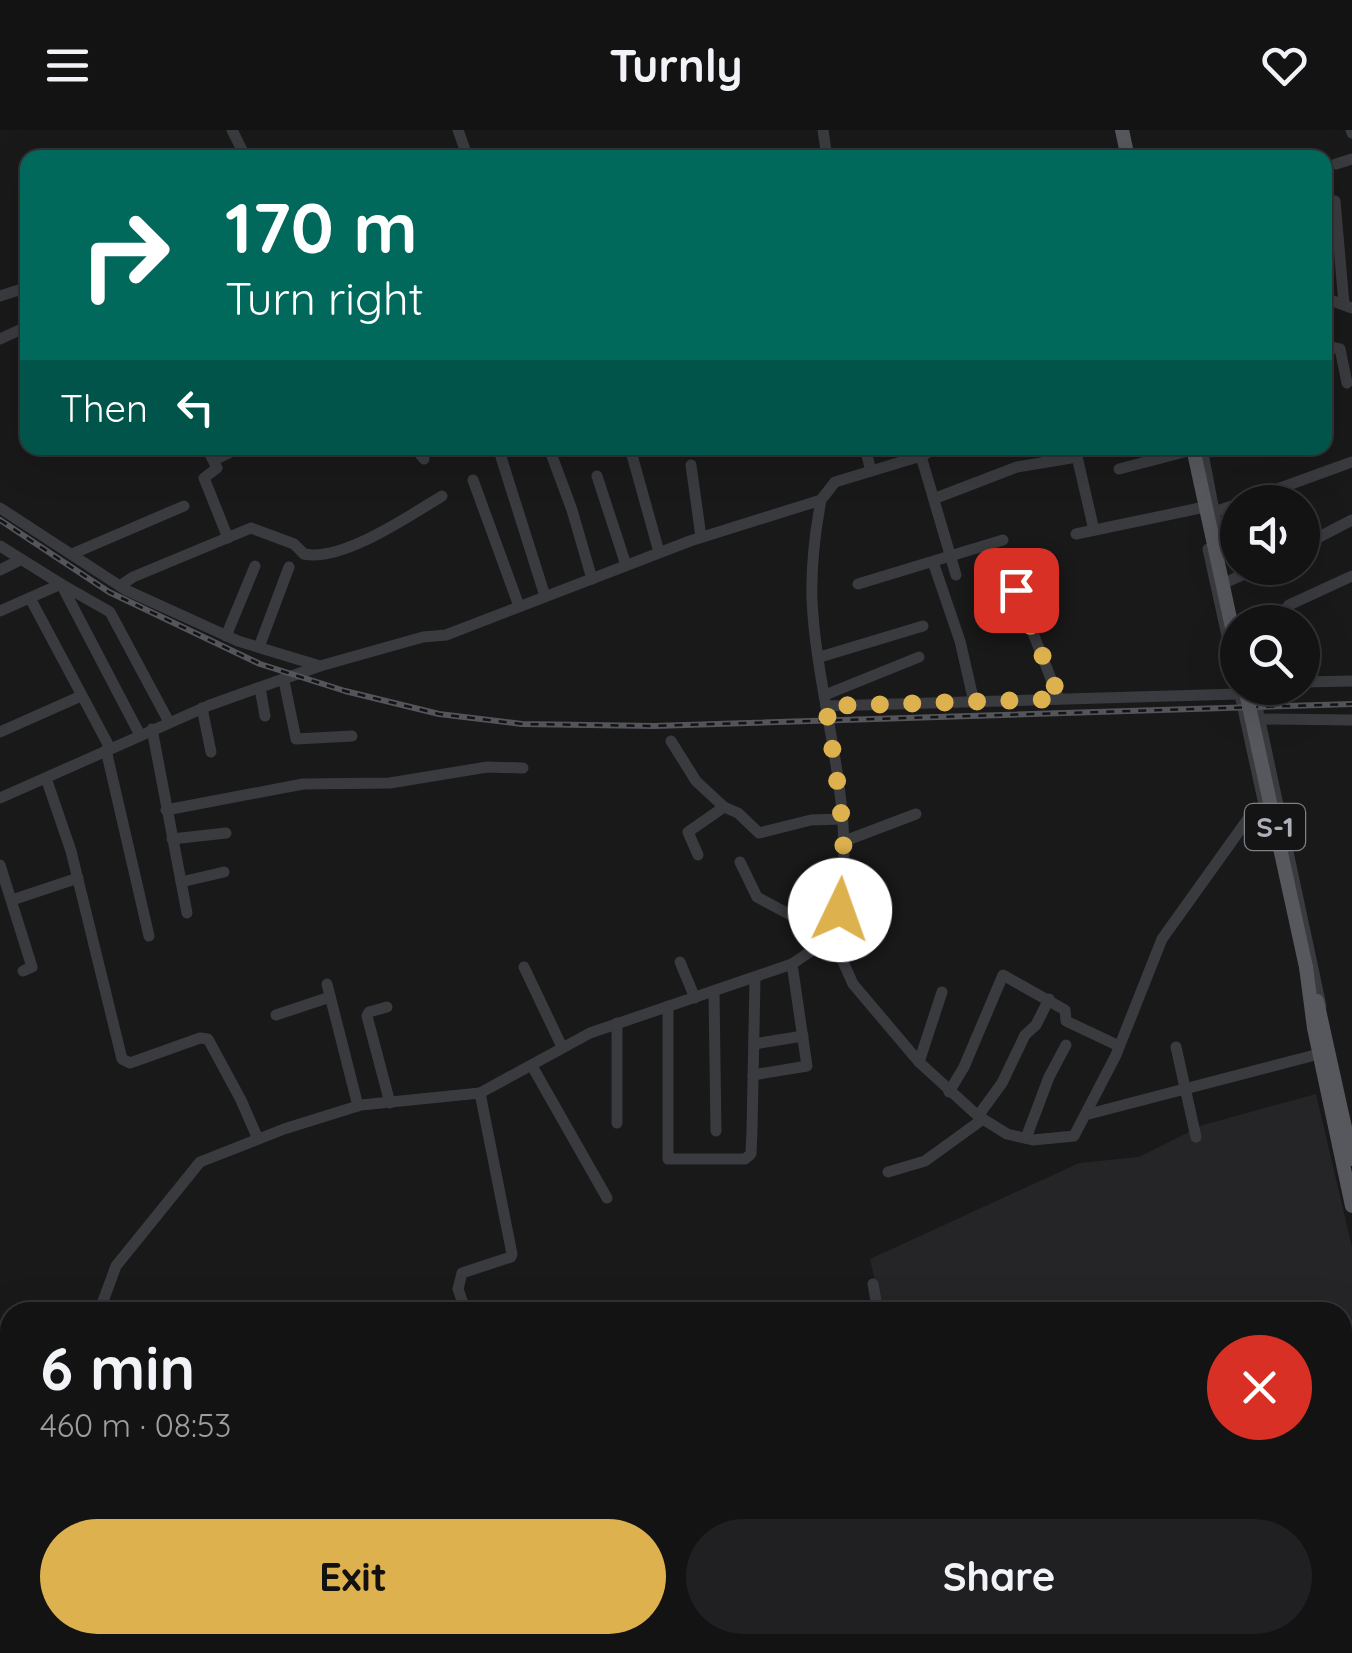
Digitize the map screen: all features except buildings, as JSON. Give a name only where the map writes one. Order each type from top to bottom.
[{"type":"main road","points":[[1191,455],[1227,605]]},
{"type":"main road","name":"S-1","points":[[1243,705],[1320,1027],[1345,1088],[1352,1159]]},
{"type":"main road","name":"S-1","points":[[1320,1027],[1320,1054],[1352,1206]]},
{"type":"street","points":[[1336,164],[1352,159]]},
{"type":"street","points":[[1335,201],[1346,255],[1348,306]]},
{"type":"street","points":[[1332,347],[1340,349],[1347,383]]},
{"type":"street","points":[[211,455],[217,468],[204,478],[228,538]]},
{"type":"street","points":[[214,460],[224,455]]},
{"type":"street","points":[[421,455],[424,459]]},
{"type":"street","points":[[552,455],[592,578]]},
{"type":"street","points":[[632,455],[660,552]]},
{"type":"street","points":[[867,455],[871,471]]},
{"type":"street","points":[[904,455],[835,482],[821,500],[812,599],[841,819],[843,890],[832,937],[853,984],[918,1062],[981,1118],[1007,1134],[1026,1138],[1074,1136],[1119,1046],[1162,938],[1250,816],[1264,806]]},
{"type":"street","points":[[914,455],[922,456],[956,576]]},
{"type":"street","points":[[936,498],[1017,467],[1064,455]]},
{"type":"street","points":[[1077,455],[1094,530]]},
{"type":"street","points":[[1119,469],[1169,455]]},
{"type":"street","points":[[1191,455],[1221,605]]},
{"type":"street","points":[[1203,455],[1220,540]]},
{"type":"street","points":[[501,457],[545,596]]},
{"type":"street","points":[[1297,485],[1352,462]]},
{"type":"street","points":[[691,465],[702,537]]},
{"type":"street","points":[[597,476],[626,565]]},
{"type":"street","points":[[473,480],[519,606]]},
{"type":"street","points":[[120,586],[132,577],[251,528],[294,544],[304,554],[329,555],[442,496]]},
{"type":"street","points":[[0,798],[202,708],[320,666],[446,634],[660,552],[821,500]]},
{"type":"street","points":[[72,554],[184,506]]},
{"type":"street","points":[[0,508],[120,586],[226,636],[320,666]]},
{"type":"street","points":[[1076,534],[1200,508]]},
{"type":"street","points":[[1214,512],[1220,510]]},
{"type":"street","points":[[1320,537],[1352,520]]},
{"type":"street","points":[[858,584],[1003,540]]},
{"type":"street","points":[[0,546],[110,612],[170,722]]},
{"type":"street","points":[[0,570],[20,560]]},
{"type":"street","points":[[932,562],[960,642],[974,702]]},
{"type":"street","points":[[226,636],[255,566]]},
{"type":"street","points":[[259,647],[289,566]]},
{"type":"street","points":[[1289,605],[1352,576]]},
{"type":"street","points":[[0,611],[60,584]]},
{"type":"street","points":[[60,584],[146,732],[187,913]]},
{"type":"street","points":[[1016,590],[1060,699]]},
{"type":"street","points":[[30,598],[108,750],[150,936]]},
{"type":"street","points":[[820,657],[923,626]]},
{"type":"street","points":[[826,701],[919,657]]},
{"type":"street","points":[[1320,681],[1352,680]]},
{"type":"street","points":[[284,681],[296,738],[352,736]]},
{"type":"street","points":[[260,688],[265,716]]},
{"type":"street","points":[[826,701],[974,702],[1220,688]]},
{"type":"street","points":[[0,732],[81,696]]},
{"type":"street","points":[[1243,705],[1320,1027]]},
{"type":"street","points":[[1257,705],[1320,1027]]},
{"type":"street","points":[[202,708],[211,752]]},
{"type":"street","points":[[1260,719],[1352,720]]},
{"type":"street","points":[[671,741],[696,781],[759,833],[792,824],[841,819]]},
{"type":"street","points":[[166,810],[303,784],[390,783],[487,767],[523,768]]},
{"type":"street","points":[[46,778],[78,878],[124,1063],[200,1038],[208,1040],[242,1100],[258,1139]]},
{"type":"street","points":[[698,854],[688,832],[724,807]]},
{"type":"street","points":[[842,842],[916,814]]},
{"type":"street","points":[[172,839],[226,834]]},
{"type":"street","points":[[740,862],[757,897],[832,937]]},
{"type":"street","points":[[0,865],[32,967],[23,971]]},
{"type":"street","points":[[181,882],[224,872]]},
{"type":"street","points":[[12,900],[78,878]]},
{"type":"street","points":[[103,1302],[116,1266],[200,1162],[358,1106],[480,1094],[562,1047],[617,1022],[755,979],[792,964],[832,937]]},
{"type":"street","points":[[680,962],[695,998]]},
{"type":"street","points":[[753,1075],[806,1068],[792,964]]},
{"type":"street","points":[[524,966],[562,1047]]},
{"type":"street","points":[[950,1092],[1003,975],[1065,1010],[1066,1021],[1119,1046]]},
{"type":"street","points":[[668,1006],[668,1159],[745,1158],[751,1154],[755,979]]},
{"type":"street","points":[[276,1015],[329,991],[358,1106]]},
{"type":"street","points":[[714,992],[716,1131]]},
{"type":"street","points":[[918,1062],[942,992]]},
{"type":"street","points":[[888,1172],[926,1161],[981,1118],[1048,999]]},
{"type":"street","points":[[388,1007],[368,1012],[367,1016],[390,1103]]},
{"type":"street","points":[[617,1022],[617,1123]]},
{"type":"street","points":[[754,1044],[802,1036]]},
{"type":"street","points":[[1026,1138],[1066,1046]]},
{"type":"street","points":[[1176,1047],[1196,1137]]},
{"type":"street","points":[[1085,1115],[1320,1054]]},
{"type":"street","points":[[532,1066],[607,1198]]},
{"type":"street","points":[[463,1302],[458,1289],[462,1274],[512,1254],[480,1094]]},
{"type":"street","points":[[873,1284],[876,1302]]},
{"type":"shaded area","points":[[1316,1094],[1352,1247],[1352,1302],[880,1302],[870,1259],[1079,1163],[1139,1157],[1203,1125]]},
{"type":"railway","points":[[0,520],[109,592],[260,664],[345,691],[439,714],[522,724],[654,726],[1352,704]]},
{"type":"route","points":[[840,910],[841,819],[826,706],[1060,699],[1016,590]]}]
